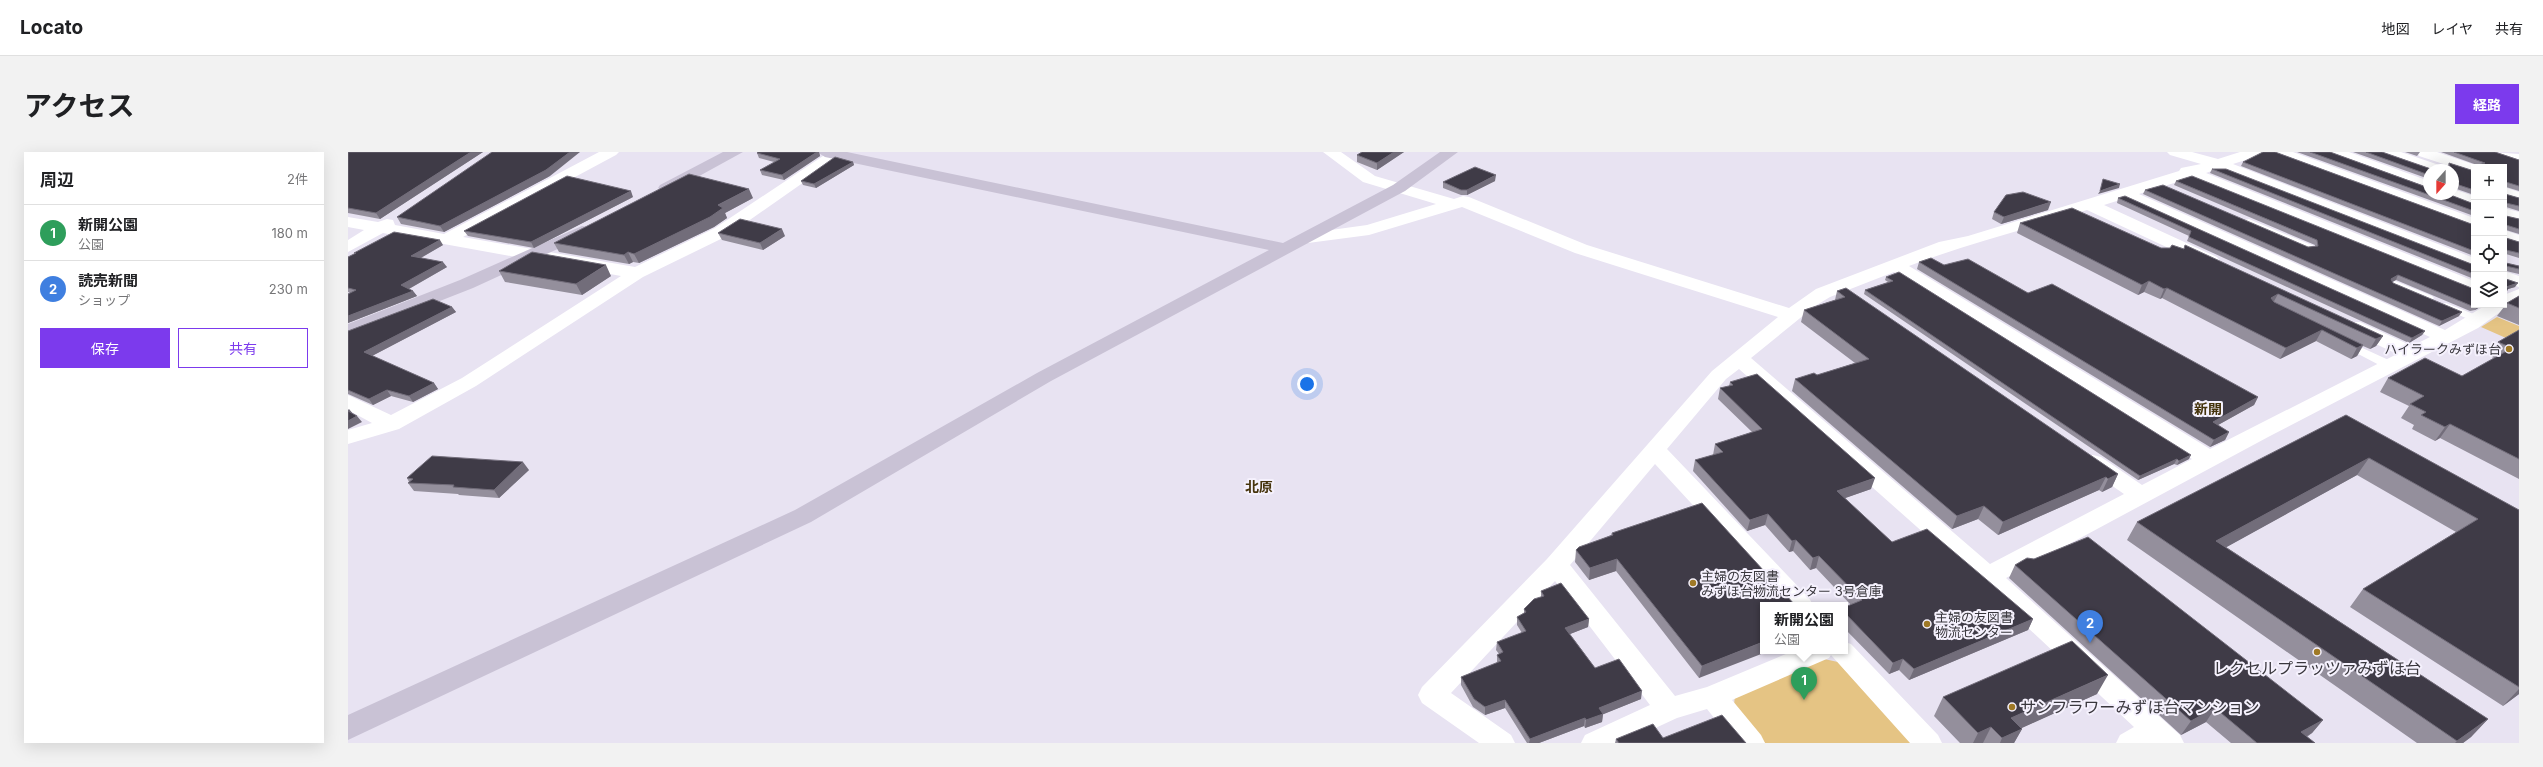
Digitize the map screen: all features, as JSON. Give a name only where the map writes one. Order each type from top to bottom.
[{"type":"street","points":[[447,240],[611,152]]},
{"type":"street","points":[[650,196],[735,152]]},
{"type":"street","points":[[1331,152],[1361,176],[1451,204]]},
{"type":"street","points":[[2175,152],[2215,163],[2471,263]]},
{"type":"street","points":[[1501,743],[1432,695],[1556,565],[1656,451],[1719,375],[1808,302],[1838,286],[1945,246],[1971,241],[2080,210],[2123,193],[2164,186],[2187,172],[2256,152]]},
{"type":"street","points":[[2279,152],[2471,223]]},
{"type":"street","points":[[2334,152],[2423,184]]},
{"type":"street","points":[[2386,152],[2423,165]]},
{"type":"street","points":[[2421,152],[2471,169]]},
{"type":"street","points":[[2498,152],[2519,159]]},
{"type":"street","points":[[348,728],[803,516],[1044,378],[1399,188],[1445,153]]},
{"type":"street","points":[[348,438],[391,424],[475,378],[637,273],[721,232],[838,154],[1287,249]]},
{"type":"street","points":[[2237,158],[2471,247]]},
{"type":"street","points":[[2187,172],[2471,287]]},
{"type":"street","points":[[2459,177],[2471,181]]},
{"type":"street","points":[[2507,180],[2519,184]]},
{"type":"street","points":[[2123,193],[2445,338]]},
{"type":"street","points":[[2507,193],[2519,197]]},
{"type":"street","points":[[2459,197],[2471,201]]},
{"type":"street","points":[[1308,238],[1369,230],[1451,204],[1470,202],[1587,252],[1793,315]]},
{"type":"street","points":[[2080,210],[2225,267]]},
{"type":"street","points":[[2507,214],[2519,218]]},
{"type":"street","points":[[348,247],[400,216]]},
{"type":"street","points":[[348,222],[447,240],[537,254],[637,273]]},
{"type":"street","points":[[348,331],[470,284],[537,254],[593,225]]},
{"type":"street","points":[[2507,237],[2519,241]]},
{"type":"street","points":[[2507,261],[2519,265]]},
{"type":"street","points":[[1895,265],[2209,459]]},
{"type":"street","points":[[2507,277],[2519,282]]},
{"type":"street","points":[[1838,286],[1857,299]]},
{"type":"street","points":[[1988,576],[2209,459],[2445,338],[2478,320],[2496,308]]},
{"type":"street","points":[[2340,320],[2412,354]]},
{"type":"street","points":[[1740,359],[1988,576],[2163,737]]},
{"type":"street","points":[[348,402],[391,424]]},
{"type":"street","points":[[1656,451],[1797,602]]},
{"type":"street","points":[[2076,451],[2141,495]]},
{"type":"street","points":[[1556,565],[1669,709]]},
{"type":"street","points":[[1595,743],[1669,709],[1712,696],[1813,654]]},
{"type":"street","points":[[1845,654],[1928,743]]},
{"type":"street","points":[[1712,696],[1751,743]]},
{"type":"street","points":[[2130,743],[2163,737]]},
{"type":"lane","points":[[2237,217],[2310,248]]},
{"type":"lane","points":[[2395,284],[2478,320]]},
{"type":"lane","points":[[2335,339],[2390,365]]},
{"type":"shaded area","points":[[2497,317],[2519,326],[2519,341],[2515,342],[2481,327]]},
{"type":"shaded area","points":[[1824,659],[1838,662],[1911,743],[1765,743],[1734,705],[1735,695]]},
{"type":"building","points":[[348,152],[471,152],[376,213],[348,208]]},
{"type":"building","points":[[492,152],[570,152],[546,170],[440,226],[397,217]]},
{"type":"building","points":[[817,152],[782,175],[760,170],[780,159],[757,153]]},
{"type":"building","points":[[1362,152],[1394,152],[1377,163],[1357,155]]},
{"type":"building","points":[[2263,152],[2275,152],[2471,224],[2471,250],[2243,162]]},
{"type":"building","points":[[2310,152],[2330,152],[2423,186],[2423,193]]},
{"type":"building","points":[[2366,152],[2382,152],[2423,166],[2423,173]]},
{"type":"building","points":[[2454,152],[2495,152],[2519,160],[2519,186],[2507,182],[2507,164],[2482,164],[2485,163]]},
{"type":"building","points":[[835,157],[853,162],[814,184],[801,181]]},
{"type":"building","points":[[2459,166],[2471,170],[2471,189],[2459,185]]},
{"type":"building","points":[[1475,167],[1496,175],[1467,190],[1461,190],[1443,182]]},
{"type":"building","points":[[2212,169],[2226,169],[2471,264],[2471,273]]},
{"type":"building","points":[[689,174],[749,189],[718,205],[723,208],[710,217],[634,254],[628,252],[624,255],[554,243]]},
{"type":"building","points":[[567,176],[631,191],[531,242],[464,231]]},
{"type":"building","points":[[2192,176],[2471,288],[2471,306],[2398,275],[2391,279],[2393,283],[2462,312],[2442,321],[2145,190],[2163,185],[2308,247],[2318,246],[2317,240],[2176,181]]},
{"type":"building","points":[[2103,179],[2120,184],[2100,191]]},
{"type":"building","points":[[2023,192],[2051,202],[2004,217],[1994,212],[2006,195]]},
{"type":"building","points":[[2507,195],[2519,198],[2519,206],[2507,203]]},
{"type":"building","points":[[2125,196],[2425,331],[2412,338],[2189,237],[2191,231],[2118,198]]},
{"type":"building","points":[[2459,198],[2471,203],[2471,210],[2443,200],[2459,200]]},
{"type":"building","points":[[2072,208],[2161,248],[2170,248],[2172,245],[2184,249],[2185,245],[2383,336],[2376,339],[2278,294],[2271,298],[2274,302],[2363,345],[2357,348],[2322,330],[2286,348],[2167,288],[2164,289],[2149,281],[2142,285],[2020,223]]},
{"type":"building","points":[[2507,216],[2519,219],[2519,229],[2507,225]]},
{"type":"building","points":[[740,219],[782,229],[760,243],[718,233]]},
{"type":"building","points":[[394,232],[440,240],[411,256],[443,262],[401,285],[413,291],[348,316],[348,294],[356,290],[348,288],[348,257]]},
{"type":"building","points":[[2507,238],[2519,242],[2519,253],[2507,250]]},
{"type":"building","points":[[532,252],[606,265],[576,284],[499,271]]},
{"type":"building","points":[[1931,258],[1944,265],[1968,259],[2028,293],[2052,284],[2258,397],[2213,422],[2229,432],[2214,440],[1919,262]]},
{"type":"building","points":[[2507,263],[2519,266],[2519,269],[2507,266]]},
{"type":"building","points":[[1899,272],[2191,455],[2179,461],[2177,459],[2140,476],[1865,290],[1893,281],[1886,277]]},
{"type":"building","points":[[2507,279],[2518,283],[2507,287]]},
{"type":"building","points":[[1846,288],[2118,474],[2108,479],[2106,477],[2003,522],[1984,506],[1957,516],[1795,379],[1814,373],[1817,375],[1869,359],[1804,310],[1845,297],[1837,291]]},
{"type":"building","points":[[2519,296],[2519,308],[2507,303]]},
{"type":"building","points":[[433,299],[452,307],[364,352],[434,383],[409,396],[387,390],[369,399],[348,390],[348,331]]},
{"type":"building","points":[[2519,330],[2519,459],[2450,424],[2445,427],[2421,415],[2426,412],[2410,404],[2424,396],[2388,378],[2425,358],[2462,376],[2512,348],[2498,342]]},
{"type":"building","points":[[1757,374],[1875,478],[1837,491],[1892,542],[1927,529],[2033,619],[1914,669],[1903,659],[1893,663],[1848,616],[1848,606],[1862,600],[1819,556],[1813,558],[1796,540],[1792,541],[1768,514],[1750,520],[1695,460],[1723,452],[1715,444],[1762,429],[1720,388],[1733,385],[1730,382]]},
{"type":"building","points":[[348,411],[357,416],[348,421]]},
{"type":"building","points":[[2346,415],[2519,510],[2519,687],[2363,589],[2478,519],[2369,458],[2216,541],[2488,719],[2457,741],[2137,522]]},
{"type":"building","points":[[432,456],[523,462],[494,490],[453,487],[454,485],[408,483],[413,479],[407,478]]},
{"type":"building","name":"主婦の友図書 みずほ台物流センター 3号倉庫","points":[[1702,503],[1792,602],[1760,602],[1760,643],[1702,666],[1617,559],[1590,568],[1576,550],[1579,547],[1613,535],[1612,533]]},
{"type":"building","points":[[2088,537],[2323,720],[2301,732],[2315,743],[2257,743],[2215,708],[2191,721],[2015,565],[2027,558],[2034,559]]},
{"type":"building","points":[[1561,583],[1589,619],[1565,628],[1595,668],[1619,659],[1642,691],[1599,708],[1603,714],[1586,720],[1585,718],[1530,739],[1505,700],[1485,707],[1474,699],[1461,677],[1501,661],[1497,655],[1503,652],[1497,642],[1526,631],[1517,617],[1526,612],[1524,609],[1534,599],[1544,596],[1541,591]]},
{"type":"building","points":[[2072,641],[2108,675],[2011,718],[2022,729],[2002,738],[1991,727],[1978,733],[1943,697]]},
{"type":"building","points":[[1722,715],[1746,743],[1619,743],[1616,739],[1653,724],[1663,738]]},
{"type":"place","name":"ハイラークみずほ台","points":[[2509,349]]},
{"type":"place","name":"主婦の友図書 みずほ台物流センター 3号倉庫","points":[[1693,583]]},
{"type":"place","name":"主婦の友図書 物流センター","points":[[1927,624]]},
{"type":"place","name":"読売新聞","points":[[2090,643]]},
{"type":"place","name":"レクセルプラッツァみずほ台","points":[[2317,652]]},
{"type":"place","name":"新開公園","points":[[1804,700]]},
{"type":"place","name":"サンフラワーみずほ台マンション","points":[[2012,707]]},
{"type":"district","name":"新開","points":[[2208,409]]},
{"type":"district","name":"北原","points":[[1259,487]]}]
